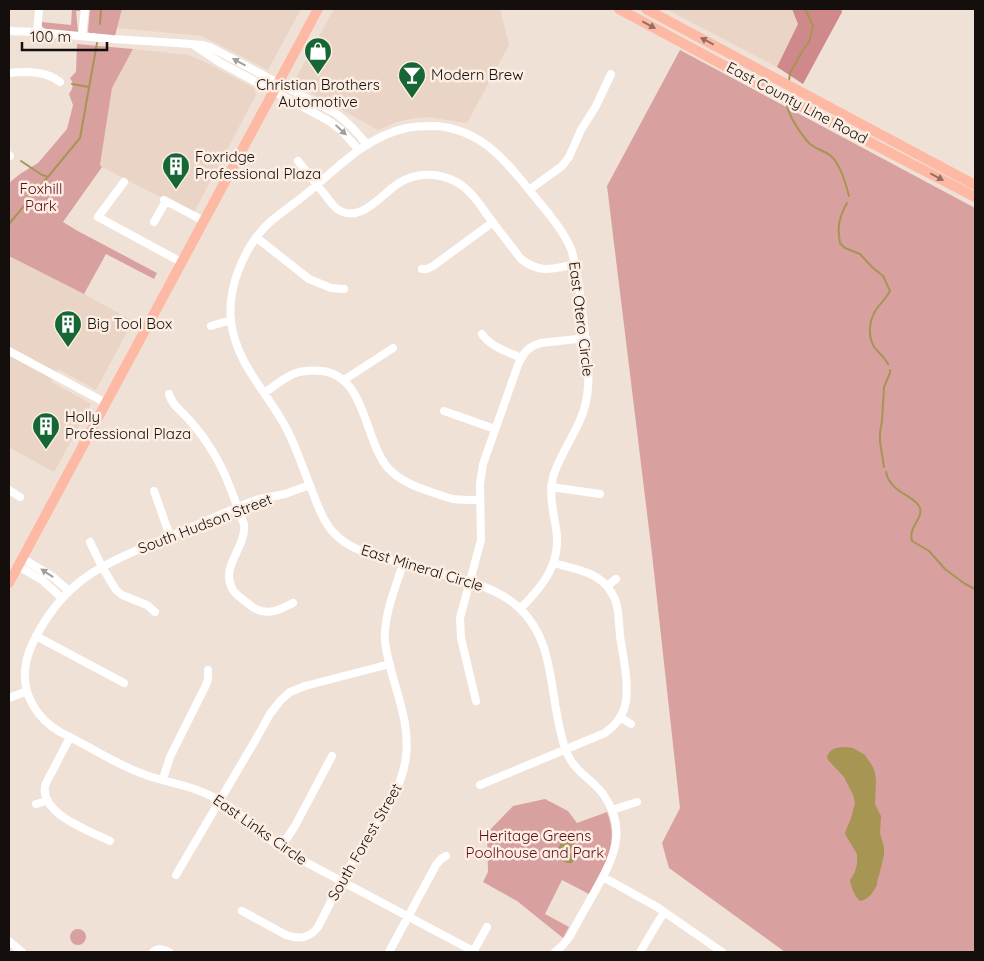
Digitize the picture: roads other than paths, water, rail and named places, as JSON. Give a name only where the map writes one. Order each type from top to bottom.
[{"type":"main road","points":[[9,583],[318,9]]},
{"type":"main road","name":"East County Line Road","points":[[619,9],[975,197]]},
{"type":"main road","name":"East County Line Road","points":[[646,9],[975,185]]},
{"type":"street","points":[[37,32],[39,9]]},
{"type":"street","points":[[82,36],[85,9]]},
{"type":"street","points":[[9,31],[177,42],[193,45],[219,62],[340,117],[357,132],[367,145]]},
{"type":"street","points":[[9,73],[45,74],[60,82]]},
{"type":"street","points":[[529,190],[558,170],[569,157],[611,74]]},
{"type":"street","points":[[276,88],[335,124],[359,150]]},
{"type":"street","name":"East Otero Circle","points":[[367,145],[386,134],[411,127],[440,127],[459,130],[478,139],[492,148],[508,165],[552,218],[570,248],[575,264],[586,338],[589,380],[587,400],[584,411],[557,466],[552,487],[551,501],[557,536],[553,563],[549,575],[542,586],[520,609]]},
{"type":"street","name":"East Mineral Circle","points":[[367,145],[270,222],[257,238],[238,272],[233,292],[231,320],[234,337],[243,361],[291,437],[322,515],[333,533],[347,544],[362,551],[470,582],[504,595],[520,609],[538,632],[544,650],[565,749],[573,764],[599,790],[612,810],[616,826],[615,846],[603,877]]},
{"type":"street","points":[[298,161],[335,207],[352,213],[361,212],[366,209],[409,178],[424,174],[453,180],[465,188],[521,259],[540,269],[552,269],[575,264]]},
{"type":"street","points":[[124,182],[98,217],[182,262]]},
{"type":"street","points":[[154,222],[165,200],[204,221]]},
{"type":"street","points":[[422,269],[433,266],[493,222]]},
{"type":"street","points":[[257,238],[309,279],[331,288],[344,289]]},
{"type":"street","points":[[211,326],[231,320]]},
{"type":"street","points":[[482,334],[492,344],[521,358]]},
{"type":"street","points":[[476,701],[460,638],[460,627],[462,611],[481,540],[480,484],[483,464],[521,358],[527,350],[535,345],[549,341],[586,338]]},
{"type":"street","points":[[344,380],[393,348]]},
{"type":"street","points":[[9,351],[106,403]]},
{"type":"street","points":[[264,393],[289,375],[304,371],[334,374],[344,380],[352,389],[380,457],[394,474],[415,487],[449,498],[480,500]]},
{"type":"street","points":[[169,394],[173,404],[194,426],[212,451],[224,473],[238,508],[244,529],[243,538],[229,572],[229,579],[233,590],[254,608],[266,612],[278,611],[293,603]]},
{"type":"street","points":[[444,411],[495,429]]},
{"type":"street","points":[[584,411],[592,415]]},
{"type":"street","name":"South Hudson Street","points":[[27,691],[25,664],[28,652],[36,636],[62,598],[85,577],[117,559],[257,500],[283,494],[310,484]]},
{"type":"street","points":[[552,487],[600,494]]},
{"type":"street","points":[[9,490],[20,497]]},
{"type":"street","points":[[154,491],[170,536]]},
{"type":"street","points":[[90,542],[116,590],[147,605],[155,612]]},
{"type":"street","points":[[20,562],[53,576],[69,591]]},
{"type":"street","points":[[20,562],[62,598]]},
{"type":"street","points":[[480,785],[605,733],[620,717],[625,707],[625,677],[617,608],[613,596],[607,586],[596,577],[553,563]]},
{"type":"street","name":"South Forest Street","points":[[305,937],[311,935],[318,927],[356,855],[376,827],[396,790],[405,766],[407,749],[406,730],[385,640],[386,620],[403,564]]},
{"type":"street","points":[[607,586],[616,579]]},
{"type":"street","points":[[36,636],[124,683]]},
{"type":"street","points":[[176,875],[270,714],[284,696],[305,686],[390,664]]},
{"type":"street","points":[[162,779],[175,747],[206,685],[208,670]]},
{"type":"street","points":[[9,698],[27,691]]},
{"type":"street","name":"East Links Circle","points":[[27,691],[32,705],[53,728],[129,768],[146,775],[194,788],[220,800],[238,812],[281,848],[296,857],[474,952]]},
{"type":"street","points":[[620,717],[631,724]]},
{"type":"street","points":[[70,737],[47,782],[45,792],[47,801],[60,816],[110,841]]},
{"type":"street","points":[[281,848],[295,826],[332,756]]},
{"type":"street","points":[[36,804],[47,801]]},
{"type":"street","points":[[612,810],[637,802]]},
{"type":"street","points":[[389,952],[436,865],[440,859],[446,856]]},
{"type":"street","points":[[555,952],[570,936],[603,877],[664,912],[722,952]]},
{"type":"street","points":[[242,911],[286,935],[305,937],[308,946]]},
{"type":"street","points":[[640,952],[664,912]]},
{"type":"street","points":[[474,952],[487,927]]},
{"type":"street","points":[[9,941],[22,952]]},
{"type":"street","points":[[154,952],[161,949],[169,952]]},
{"type":"waterway","points":[[100,24],[101,9]]},
{"type":"waterway","points":[[789,81],[790,73],[809,42],[813,26],[805,9]]},
{"type":"waterway","points":[[9,224],[80,138],[97,43]]},
{"type":"waterway","points":[[72,84],[89,87]]},
{"type":"waterway","points":[[787,103],[792,119],[807,141],[812,146],[831,156],[837,164],[849,196]]},
{"type":"waterway","points":[[21,161],[46,176]]},
{"type":"waterway","points":[[847,203],[839,222],[840,243],[845,248],[860,254],[883,276],[890,291],[875,311],[871,320],[870,330],[873,345],[888,364]]},
{"type":"waterway","points":[[884,467],[880,432],[884,387],[890,370]]},
{"type":"waterway","points":[[886,472],[892,485],[914,500],[920,508],[919,516],[912,531],[912,541],[929,551],[945,569],[975,589]]},
{"type":"place","name":"Christian Brothers Automotive","points":[[318,75]]},
{"type":"place","name":"Modern Brew","points":[[412,99]]},
{"type":"place","name":"Foxridge Professional Plaza","points":[[176,190]]},
{"type":"place","name":"Big Tool Box","points":[[68,348]]},
{"type":"place","name":"Holly Professional Plaza","points":[[46,450]]},
{"type":"park label","name":"Foxhill Park","points":[[41,198]]},
{"type":"park label","name":"Heritage Greens Poolhouse and Park","points":[[535,844]]}]
